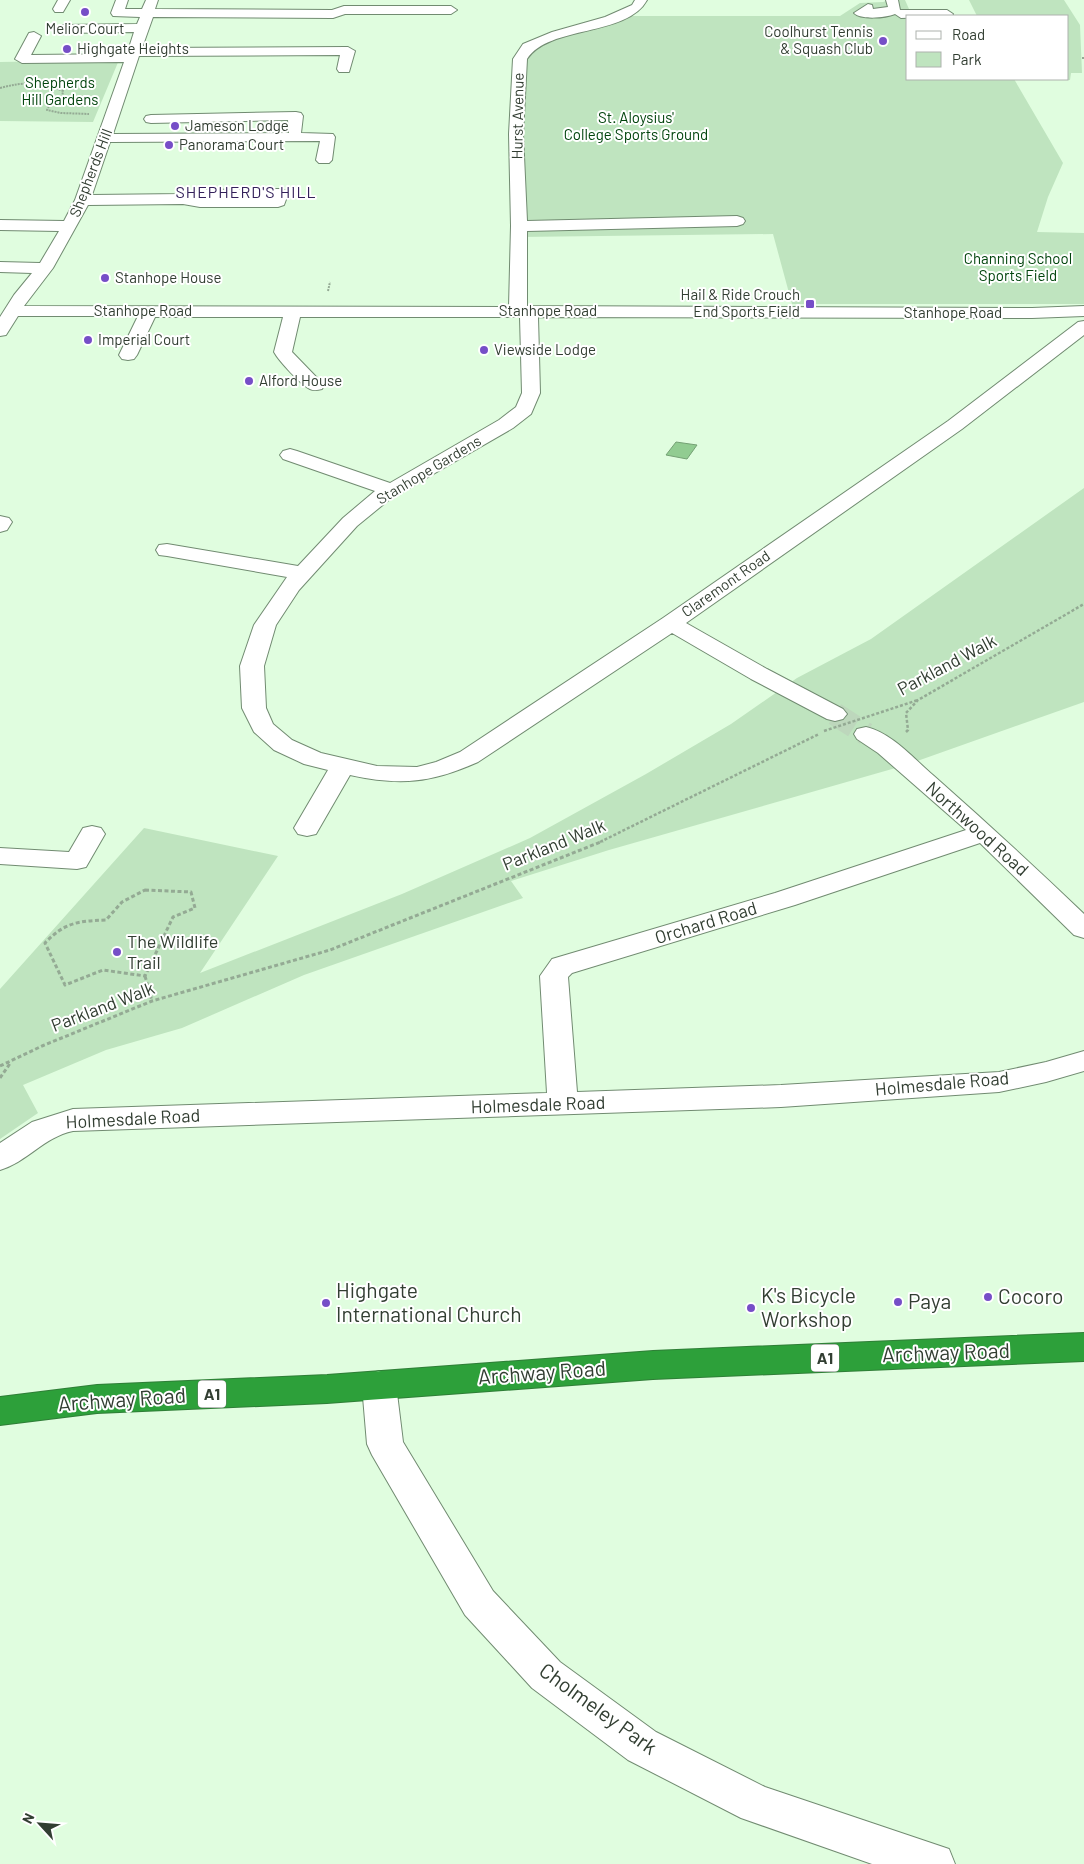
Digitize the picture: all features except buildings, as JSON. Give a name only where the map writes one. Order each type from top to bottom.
[{"type":"highway","name":"Archway Road","points":[[0,1411],[97,1399],[327,1389],[653,1365],[1084,1347]]},
{"type":"street","points":[[122,0],[117,13],[150,6],[333,14],[344,10]]},
{"type":"street","name":"Hurst Avenue","points":[[524,311],[516,134],[520,59],[528,47],[557,35],[610,20],[637,7],[641,0]]},
{"type":"street","points":[[868,8],[860,13],[887,13],[895,9],[892,0]]},
{"type":"street","points":[[908,0],[916,14]]},
{"type":"street","name":"Shepherds Hill","points":[[0,331],[8,307],[43,269],[70,226],[83,200],[106,138],[117,120],[133,55],[150,6]]},
{"type":"street","points":[[311,6],[334,7],[344,10],[451,10]]},
{"type":"street","points":[[902,14],[947,14]]},
{"type":"street","points":[[63,29],[142,28]]},
{"type":"street","points":[[34,36],[22,59],[348,51],[344,68]]},
{"type":"street","points":[[141,119],[296,116],[295,131]]},
{"type":"street","points":[[106,138],[328,137],[324,160]]},
{"type":"street","points":[[83,200],[183,199],[200,202],[278,202],[280,194],[203,195],[183,199]]},
{"type":"street","points":[[520,226],[666,224],[737,220]]},
{"type":"street","points":[[0,225],[70,226]]},
{"type":"street","points":[[0,268],[64,270]]},
{"type":"street","name":"Stanhope Road","points":[[8,307],[149,311],[1032,313],[1084,311]]},
{"type":"street","points":[[128,355],[149,311]]},
{"type":"street","points":[[293,311],[283,352],[285,357],[308,375],[315,385]]},
{"type":"street","name":"Stanhope Gardens","points":[[342,766],[313,759],[283,745],[263,727],[254,708],[252,666],[265,625],[290,586],[350,522],[392,490],[506,424],[524,410],[530,393],[524,311]]},
{"type":"street","name":"Claremont Road","points":[[342,766],[376,773],[417,774],[444,768],[469,757],[671,623],[955,425],[1084,326]]},
{"type":"street","points":[[290,455],[392,490]]},
{"type":"street","points":[[0,522],[2,522],[0,526]]},
{"type":"street","points":[[167,550],[303,573]]},
{"type":"street","points":[[671,623],[830,723]]},
{"type":"street","name":"Northwood Road","points":[[866,734],[887,748],[984,834],[1084,929]]},
{"type":"street","points":[[307,828],[342,766]]},
{"type":"street","points":[[0,856],[77,861],[92,834]]},
{"type":"street","name":"Orchard Road","points":[[563,1104],[554,976],[562,966],[785,899],[984,834]]},
{"type":"street","name":"Holmesdale Road","points":[[0,1159],[44,1127],[73,1120],[781,1096],[1000,1082],[1084,1061]]},
{"type":"street","name":"Cholmeley Park","points":[[379,1385],[386,1444],[480,1603],[546,1675],[642,1746],[756,1804],[934,1864]]},
{"type":"path","points":[[0,88],[31,81],[51,85],[63,91],[62,98],[48,106],[47,110],[86,114]]},
{"type":"path","name":"Parkland Walk","points":[[0,1066],[42,1046],[152,1001],[330,950],[612,837],[830,723],[918,700],[1084,604]]},
{"type":"path","points":[[887,748],[908,730],[906,713],[918,700]]},
{"type":"path","points":[[144,976],[104,970],[65,985],[45,943],[57,928],[81,921],[106,920],[122,902],[145,890],[191,892],[195,908],[173,916],[144,976],[152,1001]]},
{"type":"path","points":[[0,1078],[12,1061]]},
{"type":"green space","name":"St. Aloysius' College Sports Ground","points":[[905,0],[909,9],[900,16],[906,16],[906,80],[1015,80],[1063,163],[1048,197],[1037,232],[1084,233],[1084,304],[792,304],[773,234],[519,237],[516,134],[528,47],[617,16],[840,16],[860,3]]},
{"type":"green space","points":[[969,0],[1064,0],[1080,25],[1082,73],[1071,73],[1070,80],[1069,15],[976,15]]},
{"type":"green space","name":"Shepherds Hill Gardens","points":[[119,60],[93,122],[0,121],[0,62]]},
{"type":"green space","points":[[1084,488],[1084,702],[906,765],[609,850],[511,881],[523,898],[304,975],[182,1028],[106,1050],[23,1085],[38,1113],[0,1139],[0,989],[144,828],[278,856],[200,973],[402,894],[530,838],[646,774],[731,724],[797,678],[871,639]]},
{"type":"shaded area","points":[[676,442],[697,445],[687,459],[666,455]]},
{"type":"tunnel","points":[[835,714],[866,734]]},
{"type":"place","name":"Melior Court","points":[[85,12]]},
{"type":"place","name":"Coolhurst Tennis & Squash Club","points":[[883,41]]},
{"type":"place","name":"Highgate Heights","points":[[67,49]]},
{"type":"place","name":"Jameson Lodge","points":[[175,126]]},
{"type":"place","name":"Panorama Court","points":[[169,145]]},
{"type":"place","name":"Stanhope House","points":[[105,278]]},
{"type":"place","name":"Hail & Ride Crouch End Sports Field","points":[[810,304]]},
{"type":"place","name":"Imperial Court","points":[[88,340]]},
{"type":"place","name":"Viewside Lodge","points":[[484,350]]},
{"type":"place","name":"Alford House","points":[[249,381]]},
{"type":"place","name":"The Wildlife Trail","points":[[117,952]]},
{"type":"place","name":"Cocoro","points":[[988,1297]]},
{"type":"place","name":"Paya","points":[[898,1302]]},
{"type":"place","name":"Highgate International Church","points":[[326,1303]]},
{"type":"place","name":"K's Bicycle Workshop","points":[[751,1308]]},
{"type":"district","name":"SHEPHERD'S HILL","points":[[246,192]]},
{"type":"park label","name":"Channing School Sports Field","points":[[1018,268]]}]
